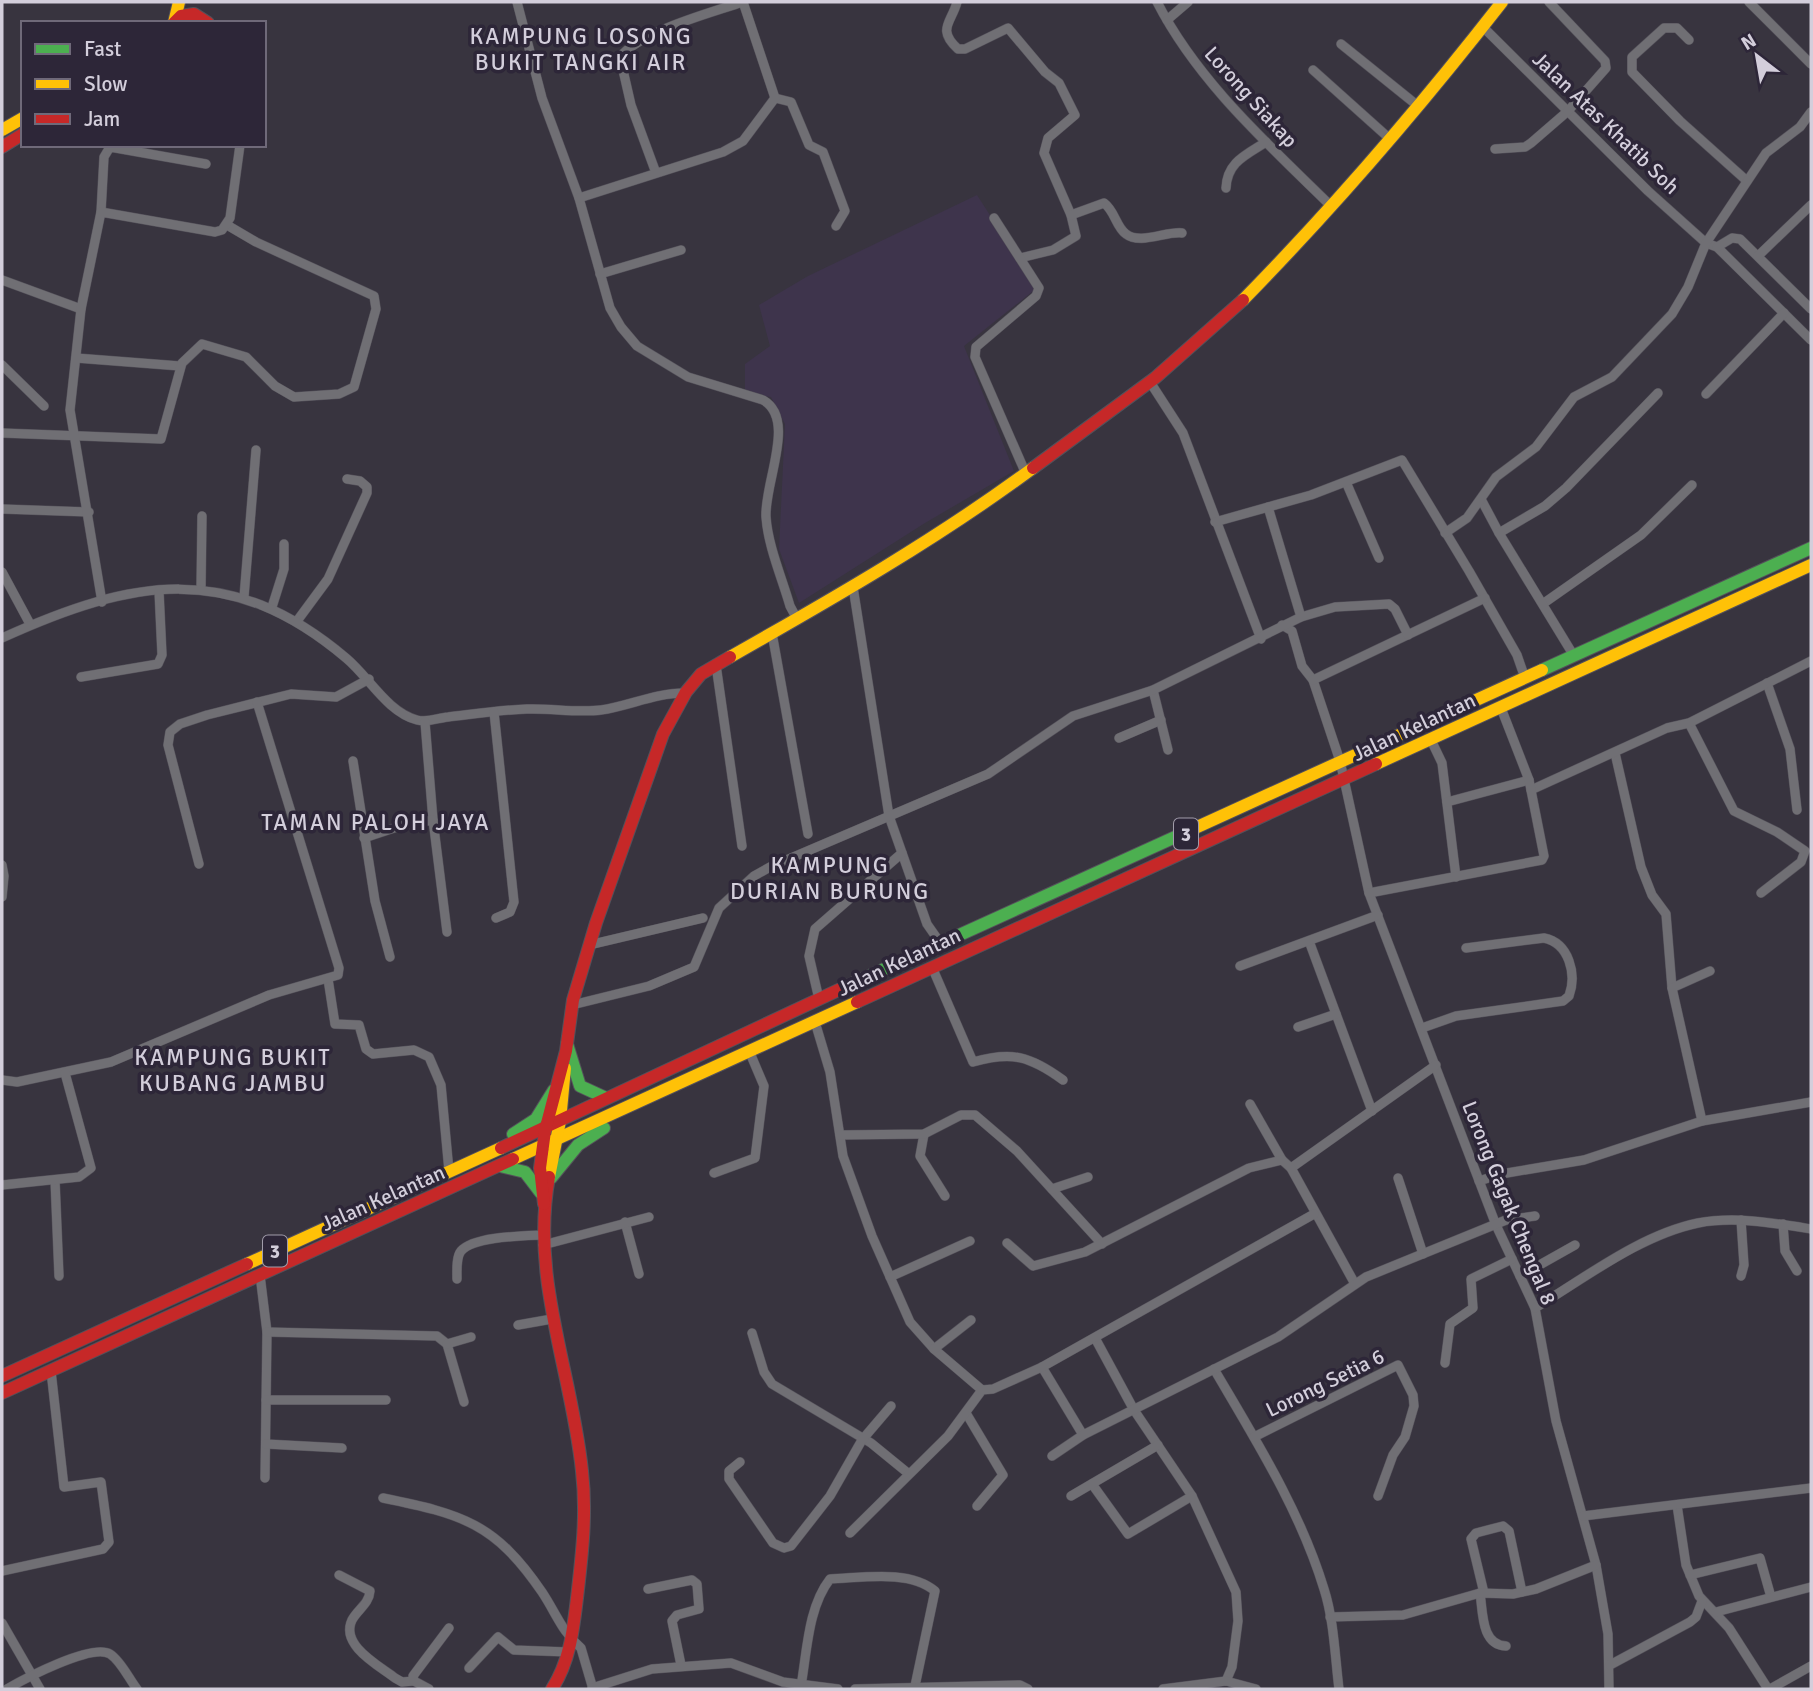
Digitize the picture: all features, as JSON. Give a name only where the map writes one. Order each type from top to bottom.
[{"type":"main road","points":[[174,21],[178,2]]},
{"type":"main road","points":[[195,2],[207,21]]},
{"type":"main road","points":[[552,1689],[563,1672],[570,1647],[583,1559],[586,1495],[552,1319],[543,1240],[543,1146],[554,1090],[564,1061],[572,1005],[589,945],[672,711],[701,674],[853,587],[1026,474],[1150,382],[1223,321],[1332,207],[1483,27],[1499,3]]},
{"type":"main road","points":[[177,21],[188,14],[207,21]]},
{"type":"main road","points":[[2,130],[21,119]]},
{"type":"main road","points":[[2,147],[21,135]]},
{"type":"main road","name":"Jalan Kelantan","points":[[2,1376],[560,1121],[825,996],[1811,548]]},
{"type":"main road","name":"Jalan Kelantan","points":[[2,1394],[1811,565]]},
{"type":"main road","points":[[825,996],[860,991],[866,998]]},
{"type":"main road","points":[[567,1044],[581,1089],[589,1095],[606,1098]]},
{"type":"main road","points":[[543,1199],[551,1178],[560,1121],[566,1075],[564,1061]]},
{"type":"main road","points":[[472,1160],[536,1119],[554,1090]]},
{"type":"main road","points":[[551,1178],[578,1145],[657,1096]]},
{"type":"main road","points":[[499,1166],[518,1167],[531,1175],[543,1199]]},
{"type":"main road","points":[[43,1357],[49,1363],[75,1360]]},
{"type":"street","points":[[517,2],[542,98],[579,198],[610,308],[637,345],[699,382],[773,405],[780,428],[766,495],[767,528],[796,619]]},
{"type":"street","points":[[656,173],[619,61],[627,49],[678,24],[743,2],[775,97]]},
{"type":"street","points":[[957,2],[947,20],[947,30],[951,42],[958,49],[979,44],[1001,29],[1008,28],[1045,72],[1059,83],[1069,98],[1074,118],[1048,138],[1044,153],[1078,231],[1067,244],[1020,258]]},
{"type":"street","name":"Lorong Siakap","points":[[1157,2],[1180,44],[1211,82],[1266,142],[1332,207]]},
{"type":"street","points":[[1167,20],[1188,2]]},
{"type":"street","points":[[1494,149],[1525,146],[1567,111],[1607,65],[1549,2]]},
{"type":"street","points":[[1749,2],[1811,64]]},
{"type":"street","name":"Jalan Atas Khatib Soh","points":[[1483,27],[1706,243]]},
{"type":"street","points":[[1689,40],[1677,28],[1664,28],[1632,57],[1633,72],[1680,121],[1747,181]]},
{"type":"street","points":[[1342,44],[1418,106]]},
{"type":"street","points":[[1313,69],[1390,139]]},
{"type":"street","points":[[579,198],[723,152],[743,141],[775,97]]},
{"type":"street","points":[[775,97],[791,102],[809,145],[824,152],[845,211],[836,226]]},
{"type":"street","points":[[1445,533],[1468,518],[1482,501],[1491,482],[1536,447],[1574,397],[1612,377],[1672,314],[1688,287],[1706,243],[1766,153],[1800,127],[1811,113]]},
{"type":"street","points":[[1226,188],[1226,173],[1233,164],[1266,142]]},
{"type":"street","points":[[102,602],[71,410],[81,309],[101,212],[104,158],[110,147],[206,164]]},
{"type":"street","points":[[227,225],[240,147]]},
{"type":"street","points":[[1071,215],[1104,203],[1110,207],[1126,234],[1133,237],[1171,231],[1182,233]]},
{"type":"street","points":[[1758,256],[1811,205]]},
{"type":"street","points":[[101,212],[215,232],[227,225]]},
{"type":"street","points":[[993,218],[1039,292],[975,347],[975,357],[1026,474]]},
{"type":"street","points":[[2,433],[161,439],[180,366],[195,348],[202,344],[246,357],[275,386],[294,397],[339,394],[357,383],[376,309],[374,296],[369,291],[256,242],[227,225]]},
{"type":"street","points":[[1717,247],[1735,238],[1758,256],[1811,309]]},
{"type":"street","points":[[1706,243],[1717,247],[1810,335]]},
{"type":"street","points":[[600,274],[681,250]]},
{"type":"street","points":[[2,280],[81,309]]},
{"type":"street","points":[[1706,394],[1784,313]]},
{"type":"street","points":[[76,358],[180,366]]},
{"type":"street","points":[[2,365],[44,406]]},
{"type":"street","points":[[1150,382],[1183,433],[1261,639]]},
{"type":"street","points":[[1499,533],[1545,506],[1566,488],[1658,393]]},
{"type":"street","points":[[244,597],[256,450]]},
{"type":"street","points":[[1215,522],[1346,482],[1402,460],[1485,598],[1517,655],[1525,678]]},
{"type":"street","points":[[297,621],[328,579],[367,493],[367,487],[360,481],[347,479]]},
{"type":"street","points":[[1346,482],[1379,558]]},
{"type":"street","points":[[1544,603],[1641,535],[1692,485]]},
{"type":"street","points":[[1482,501],[1574,656]]},
{"type":"street","points":[[1268,507],[1301,617]]},
{"type":"street","points":[[2,509],[89,512]]},
{"type":"street","points":[[201,588],[202,516]]},
{"type":"street","points":[[272,607],[284,569],[284,544]]},
{"type":"street","points":[[2,572],[30,624]]},
{"type":"street","points":[[853,587],[889,816],[927,924],[941,944]]},
{"type":"street","points":[[2,638],[30,624],[102,602],[159,591],[201,588],[244,597],[272,607],[297,621],[369,679],[401,713],[425,722],[526,709],[601,710],[669,693],[684,693]]},
{"type":"street","points":[[81,677],[158,664],[162,655],[159,591]]},
{"type":"street","points":[[1313,680],[1485,598]]},
{"type":"street","points":[[572,1005],[649,986],[694,967],[719,908],[754,876],[988,774],[1073,716],[1153,690],[1261,639],[1282,625],[1335,607],[1389,604],[1395,609],[1408,635]]},
{"type":"street","name":"Lorong Gagak Chengal 8","points":[[1282,625],[1292,631],[1303,666],[1313,680],[1340,761],[1369,893],[1496,1225],[1535,1308],[1556,1421],[1583,1516],[1611,1665],[1609,1689]]},
{"type":"street","points":[[772,633],[808,834]]},
{"type":"street","points":[[1531,790],[1667,729],[1689,723],[1811,661]]},
{"type":"street","points":[[716,665],[743,846]]},
{"type":"street","points":[[199,864],[168,737],[180,724],[299,693],[336,697],[369,679]]},
{"type":"street","points":[[1767,683],[1790,749],[1797,810]]},
{"type":"street","points":[[1153,690],[1168,750]]},
{"type":"street","points":[[2,1080],[17,1082],[111,1062],[269,995],[338,975],[339,968],[257,702]]},
{"type":"street","points":[[1369,893],[1542,860],[1544,856],[1529,780],[1501,708]]},
{"type":"street","points":[[494,712],[514,902],[514,908],[496,918]]},
{"type":"street","points":[[1119,738],[1161,720]]},
{"type":"street","points":[[425,722],[433,820],[447,932]]},
{"type":"street","points":[[1689,723],[1734,811],[1808,851],[1801,862],[1761,893]]},
{"type":"street","points":[[1431,740],[1442,763],[1456,877]]},
{"type":"street","points":[[1615,753],[1641,867],[1652,895],[1666,914],[1672,988],[1702,1121]]},
{"type":"street","points":[[353,761],[375,901],[390,957]]},
{"type":"street","points":[[1447,802],[1529,780]]},
{"type":"street","points":[[364,838],[400,826],[433,820]]},
{"type":"street","points":[[825,996],[809,956],[815,929],[902,853]]},
{"type":"street","points":[[2,865],[2,897]]},
{"type":"street","points":[[1240,966],[1378,915]]},
{"type":"street","points":[[589,945],[703,918]]},
{"type":"street","points":[[1422,1028],[1456,1016],[1563,1001],[1569,996],[1569,960],[1562,947],[1553,940],[1544,938],[1466,948]]},
{"type":"street","points":[[1309,940],[1372,1111]]},
{"type":"street","points":[[932,967],[974,1062],[999,1054],[1025,1057],[1063,1080]]},
{"type":"street","points":[[1672,988],[1710,971]]},
{"type":"street","points":[[328,979],[335,1024],[359,1025],[366,1049],[373,1054],[414,1050],[429,1057],[441,1085],[449,1171]]},
{"type":"street","points":[[1298,1027],[1336,1014]]},
{"type":"street","points":[[815,1022],[830,1072],[843,1156],[910,1322],[934,1349],[982,1390],[993,1389],[1042,1367],[1314,1214]]},
{"type":"street","points":[[714,1172],[755,1158],[764,1086],[751,1053]]},
{"type":"street","points":[[1291,1168],[1436,1065]]},
{"type":"street","points":[[2,1185],[79,1177],[91,1168],[65,1073]]},
{"type":"street","points":[[1479,1181],[1501,1174],[1584,1160],[1702,1121],[1811,1102]]},
{"type":"street","points":[[1250,1104],[1282,1160],[1291,1168],[1355,1284]]},
{"type":"street","points":[[840,1135],[924,1134],[961,1115],[975,1115],[1017,1151],[1102,1244]]},
{"type":"street","points":[[924,1134],[920,1156],[945,1196]]},
{"type":"street","points":[[1007,1243],[1029,1264],[1038,1266],[1102,1244],[1249,1168],[1282,1160]]},
{"type":"street","points":[[1052,1189],[1088,1177]]},
{"type":"street","points":[[1398,1178],[1423,1254]]},
{"type":"street","points":[[55,1180],[59,1276]]},
{"type":"street","points":[[1052,1456],[1083,1435],[1278,1337],[1380,1270],[1496,1225],[1535,1216]]},
{"type":"street","points":[[457,1279],[458,1257],[464,1248],[491,1239],[543,1240],[649,1217]]},
{"type":"street","points":[[1741,1220],[1744,1265],[1741,1276]]},
{"type":"street","points":[[1535,1308],[1633,1250],[1679,1228],[1699,1223],[1741,1220],[1811,1229]]},
{"type":"street","points":[[625,1222],[639,1274]]},
{"type":"street","points":[[1783,1224],[1785,1251],[1797,1271]]},
{"type":"street","points":[[890,1277],[970,1241]]},
{"type":"street","points":[[1520,1276],[1575,1245]]},
{"type":"street","points":[[1446,1363],[1450,1324],[1472,1308],[1471,1279],[1512,1259]]},
{"type":"street","points":[[260,1275],[267,1332],[265,1479]]},
{"type":"street","points":[[518,1325],[552,1319]]},
{"type":"street","points":[[934,1349],[971,1320]]},
{"type":"street","points":[[267,1332],[437,1336],[447,1344],[464,1402]]},
{"type":"street","points":[[752,1334],[764,1372],[772,1384],[877,1448],[892,1464],[909,1475]]},
{"type":"street","points":[[447,1344],[471,1337]]},
{"type":"street","points":[[1095,1338],[1134,1410],[1192,1496],[1236,1592],[1238,1621],[1232,1667],[1226,1681]]},
{"type":"street","name":"Lorong Setia 6","points":[[1254,1437],[1398,1365],[1413,1395],[1414,1406],[1405,1437],[1393,1455],[1378,1496]]},
{"type":"street","points":[[1042,1367],[1083,1435]]},
{"type":"street","points":[[1214,1369],[1254,1437],[1308,1543],[1325,1591],[1339,1689]]},
{"type":"street","points":[[2,1571],[103,1549],[109,1542],[101,1482],[64,1487],[51,1371]]},
{"type":"street","points":[[850,1533],[909,1475],[966,1413],[982,1390]]},
{"type":"street","points":[[266,1400],[386,1401]]},
{"type":"street","points":[[740,1462],[729,1471],[729,1479],[774,1543],[784,1548],[796,1542],[830,1496],[862,1440],[891,1406]]},
{"type":"street","points":[[966,1413],[1003,1475],[977,1506]]},
{"type":"street","points":[[266,1444],[342,1448]]},
{"type":"street","points":[[1071,1496],[1158,1445]]},
{"type":"street","points":[[1092,1484],[1128,1534],[1192,1496]]},
{"type":"street","points":[[1583,1516],[1811,1488]]},
{"type":"street","points":[[383,1498],[439,1510],[476,1525],[503,1543],[543,1593],[570,1647]]},
{"type":"street","points":[[1677,1505],[1690,1575],[1702,1601],[1716,1612],[1769,1689],[1811,1666]]},
{"type":"street","points":[[1506,1646],[1495,1644],[1488,1636],[1471,1539],[1476,1533],[1503,1526],[1509,1531],[1522,1592]]},
{"type":"street","points":[[1690,1575],[1760,1558],[1771,1597]]},
{"type":"street","points":[[1330,1618],[1403,1615],[1482,1593],[1494,1595],[1522,1592],[1592,1568]]},
{"type":"street","points":[[339,1575],[370,1591],[369,1599],[352,1620],[350,1634],[353,1645],[395,1678],[402,1682],[414,1681],[429,1689]]},
{"type":"street","points":[[801,1686],[816,1609],[826,1584],[830,1579],[885,1577],[918,1582],[935,1591],[915,1686]]},
{"type":"street","points":[[648,1589],[692,1580],[697,1584],[699,1609],[677,1615],[673,1621],[681,1665]]},
{"type":"street","points":[[1716,1612],[1811,1587]]},
{"type":"street","points":[[1611,1665],[1689,1622],[1696,1616],[1702,1601]]},
{"type":"street","points":[[2,1623],[40,1689]]},
{"type":"street","points":[[414,1681],[413,1676],[449,1628]]},
{"type":"street","points":[[469,1668],[498,1637],[520,1652],[581,1648],[592,1689],[646,1670],[681,1665],[732,1663],[801,1686],[838,1689]]},
{"type":"street","points":[[6,1689],[33,1674],[92,1653],[106,1652],[116,1659],[137,1689]]},
{"type":"street","points":[[1163,1689],[1226,1681],[1256,1689]]},
{"type":"street","points":[[855,1689],[1020,1685],[1028,1689]]},
{"type":"shaded area","points":[[977,195],[1037,288],[964,346],[1014,471],[925,523],[799,603],[779,549],[785,424],[771,397],[745,394],[745,364],[770,346],[759,305],[808,276]]},
{"type":"traffic: fast","points":[[1542,670],[1811,548]]},
{"type":"traffic: fast","points":[[847,986],[1195,828]]},
{"type":"traffic: fast","points":[[567,1044],[580,1086],[606,1098]]},
{"type":"traffic: fast","points":[[513,1134],[536,1119],[554,1090]]},
{"type":"traffic: fast","points":[[551,1178],[578,1145],[604,1128]]},
{"type":"traffic: fast","points":[[500,1166],[525,1172],[541,1193]]},
{"type":"traffic: slow","points":[[174,21],[179,2]]},
{"type":"traffic: slow","points":[[1243,300],[1377,155],[1502,2]]},
{"type":"traffic: slow","points":[[2,130],[21,119]]},
{"type":"traffic: slow","points":[[730,657],[922,543],[1033,468]]},
{"type":"traffic: slow","points":[[1376,764],[1811,565]]},
{"type":"traffic: slow","points":[[1195,828],[1542,670]]},
{"type":"traffic: slow","points":[[513,1159],[857,1002]]},
{"type":"traffic: slow","points":[[549,1177],[560,1121],[565,1068]]},
{"type":"traffic: slow","points":[[247,1264],[501,1148]]},
{"type":"traffic: jam","points":[[176,21],[181,16],[194,14],[205,21]]},
{"type":"traffic: jam","points":[[2,147],[21,135]]},
{"type":"traffic: jam","points":[[1033,468],[1155,378],[1243,300]]},
{"type":"traffic: jam","points":[[544,1204],[540,1168],[545,1131],[566,1051],[573,1000],[596,923],[663,734],[686,692],[701,674],[730,657]]},
{"type":"traffic: jam","points":[[857,1002],[1376,764]]},
{"type":"traffic: jam","points":[[501,1148],[847,986]]},
{"type":"traffic: jam","points":[[2,1393],[513,1159]]},
{"type":"traffic: jam","points":[[549,1177],[545,1215],[548,1288],[577,1434],[584,1503],[582,1550],[572,1634],[567,1657],[552,1689]]},
{"type":"traffic: jam","points":[[2,1376],[247,1264]]},
{"type":"district","name":"KAMPUNG LOSONG BUKIT TANGKI AIR","points":[[581,49]]},
{"type":"district","name":"TAMAN PALOH JAYA","points":[[376,822]]},
{"type":"district","name":"KAMPUNG DURIAN BURUNG","points":[[830,878]]},
{"type":"district","name":"KAMPUNG BUKIT KUBANG JAMBU","points":[[233,1070]]}]
